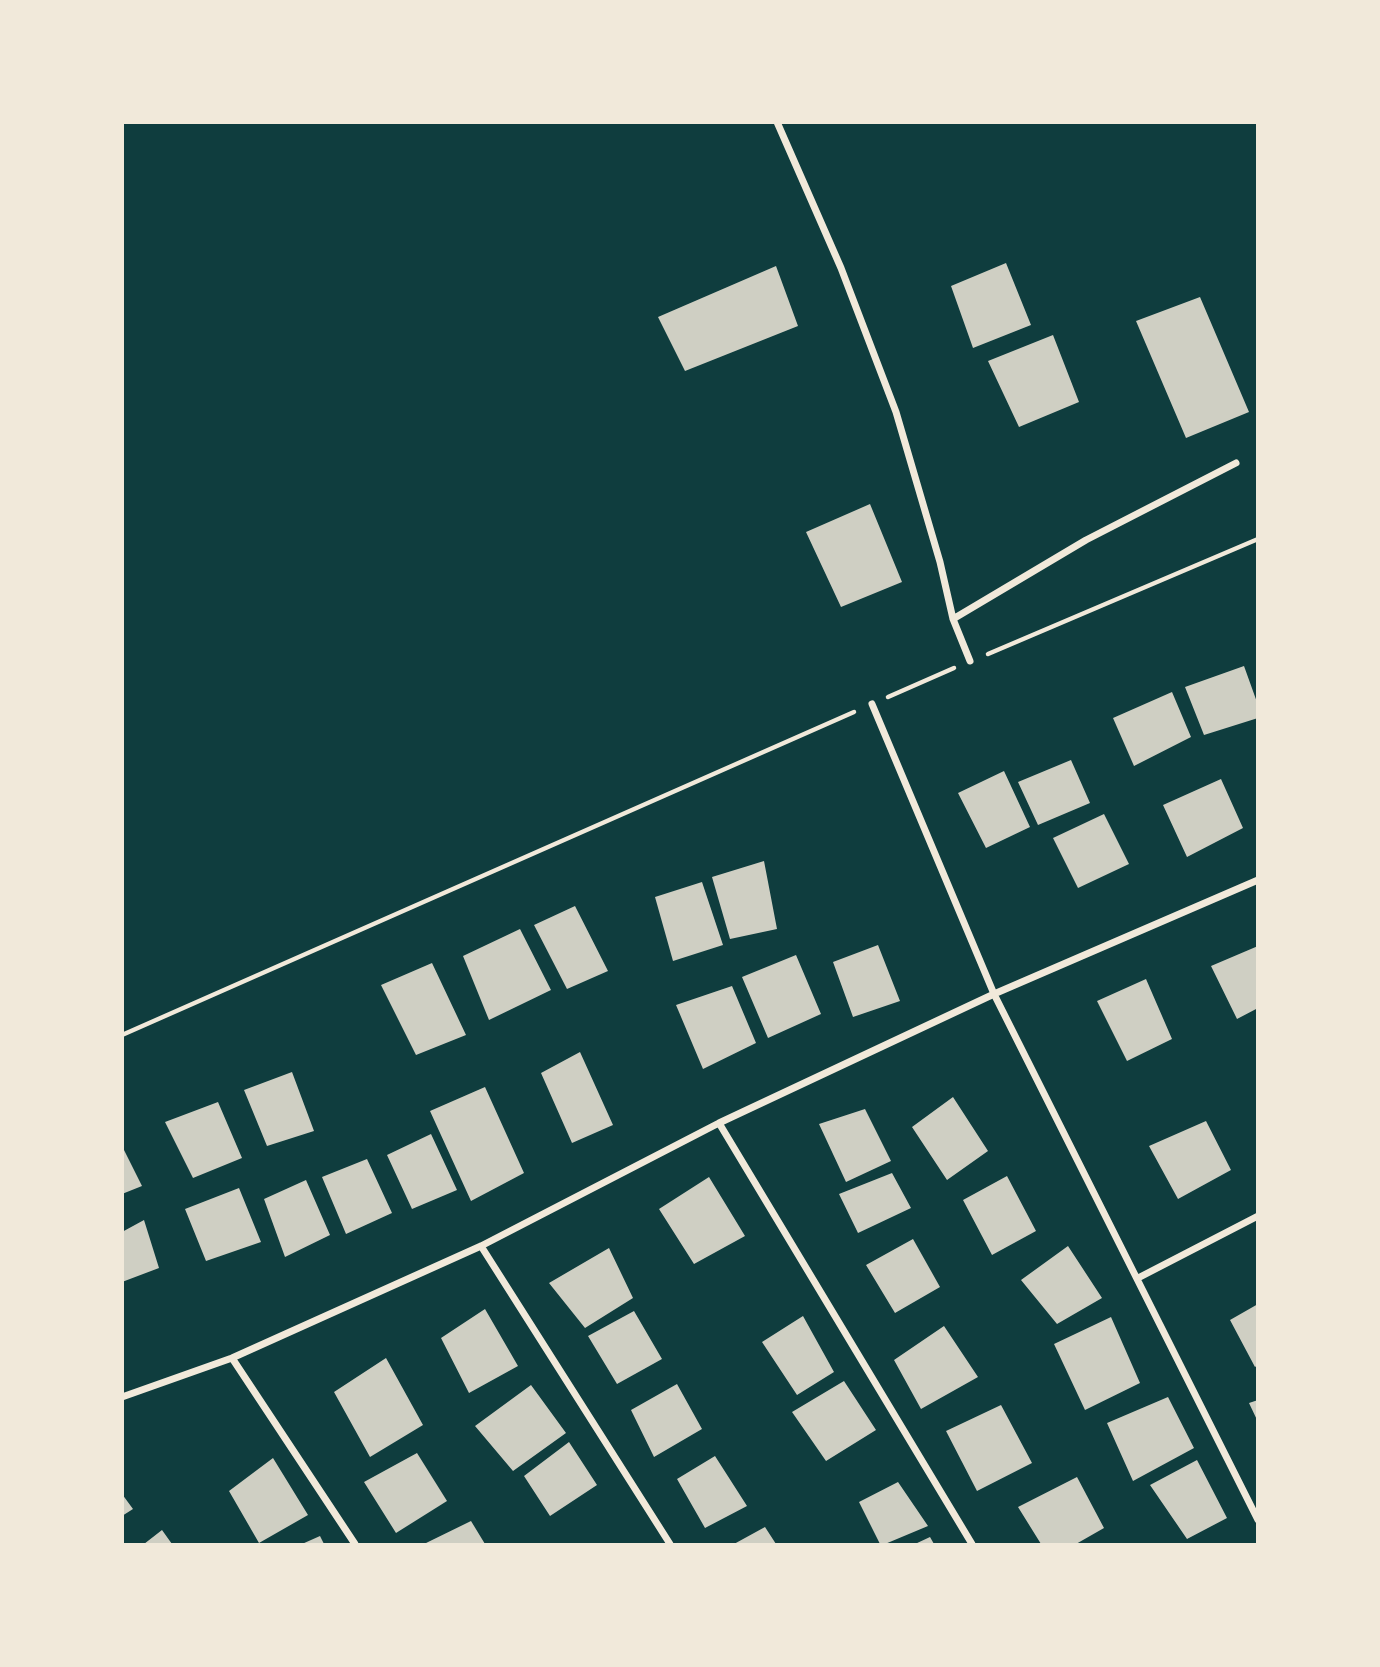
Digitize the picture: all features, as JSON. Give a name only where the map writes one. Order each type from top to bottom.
[{"type":"street","points":[[777,122],[841,268],[896,412],[940,562],[953,619],[970,661]]},
{"type":"street","points":[[953,619],[1086,540],[1236,463]]},
{"type":"street","points":[[872,704],[994,994],[1258,1520]]},
{"type":"street","points":[[122,1396],[232,1358],[481,1246],[719,1123],[994,994],[1258,880]]},
{"type":"street","points":[[719,1123],[972,1545]]},
{"type":"street","points":[[1138,1278],[1258,1216]]},
{"type":"street","points":[[481,1246],[670,1545]]},
{"type":"street","points":[[232,1358],[355,1545]]},
{"type":"path","points":[[122,1035],[970,661],[1258,539]]},
{"type":"building","points":[[1006,263],[1031,325],[973,348],[951,286]]},
{"type":"building","points":[[776,266],[798,326],[685,371],[658,317]]},
{"type":"building","points":[[1200,297],[1249,412],[1186,438],[1136,321]]},
{"type":"building","points":[[1053,335],[1079,402],[1019,427],[988,361]]},
{"type":"building","points":[[870,504],[902,582],[841,607],[806,532]]},
{"type":"building","points":[[1244,666],[1258,705],[1258,718],[1204,735],[1185,687]]},
{"type":"building","points":[[1172,692],[1191,737],[1134,766],[1113,718]]},
{"type":"building","points":[[1071,760],[1090,803],[1038,825],[1018,782]]},
{"type":"building","points":[[1004,771],[1030,827],[986,848],[958,793]]},
{"type":"building","points":[[1221,779],[1243,828],[1187,857],[1163,805]]},
{"type":"building","points":[[1104,814],[1129,864],[1078,888],[1053,838]]},
{"type":"building","points":[[764,861],[777,929],[730,939],[712,877]]},
{"type":"building","points":[[702,882],[723,945],[673,961],[655,897]]},
{"type":"building","points":[[575,906],[608,971],[567,989],[534,925]]},
{"type":"building","points":[[520,929],[551,990],[489,1020],[463,956]]},
{"type":"building","points":[[878,945],[900,1001],[853,1017],[833,962]]},
{"type":"building","points":[[1258,946],[1258,1008],[1237,1019],[1211,966]]},
{"type":"building","points":[[796,955],[821,1014],[768,1038],[742,977]]},
{"type":"building","points":[[432,963],[466,1035],[416,1055],[381,985]]},
{"type":"building","points":[[1146,979],[1172,1039],[1127,1061],[1097,1001]]},
{"type":"building","points":[[732,986],[756,1043],[703,1069],[676,1005]]},
{"type":"building","points":[[580,1052],[613,1125],[572,1143],[541,1073]]},
{"type":"building","points":[[292,1072],[314,1131],[267,1146],[244,1090]]},
{"type":"building","points":[[485,1087],[524,1173],[471,1201],[430,1111]]},
{"type":"building","points":[[953,1097],[988,1151],[947,1180],[912,1127]]},
{"type":"building","points":[[218,1102],[242,1158],[193,1178],[165,1122]]},
{"type":"building","points":[[865,1109],[891,1161],[846,1182],[819,1124]]},
{"type":"building","points":[[1206,1121],[1231,1170],[1178,1199],[1149,1146]]},
{"type":"building","points":[[431,1134],[457,1190],[412,1209],[387,1155]]},
{"type":"building","points":[[122,1146],[142,1186],[122,1194]]},
{"type":"building","points":[[367,1159],[392,1213],[346,1234],[322,1177]]},
{"type":"building","points":[[892,1173],[911,1208],[858,1233],[839,1194]]},
{"type":"building","points":[[1007,1176],[1036,1231],[992,1255],[963,1200]]},
{"type":"building","points":[[709,1177],[745,1236],[694,1264],[659,1209]]},
{"type":"building","points":[[306,1180],[330,1235],[285,1257],[264,1199]]},
{"type":"building","points":[[239,1188],[261,1242],[206,1261],[185,1209]]},
{"type":"building","points":[[144,1220],[159,1268],[122,1282],[122,1232]]},
{"type":"building","points":[[913,1239],[940,1287],[895,1313],[866,1265]]},
{"type":"building","points":[[1068,1246],[1102,1298],[1057,1324],[1021,1280]]},
{"type":"building","points":[[609,1248],[633,1298],[585,1328],[549,1283]]},
{"type":"building","points":[[1258,1304],[1258,1365],[1255,1367],[1230,1320]]},
{"type":"building","points":[[485,1309],[518,1366],[469,1393],[441,1338]]},
{"type":"building","points":[[634,1311],[662,1359],[617,1384],[588,1336]]},
{"type":"building","points":[[803,1316],[834,1372],[797,1395],[762,1342]]},
{"type":"building","points":[[1111,1317],[1140,1383],[1085,1410],[1054,1344]]},
{"type":"building","points":[[944,1326],[978,1377],[921,1409],[894,1360]]},
{"type":"building","points":[[386,1358],[423,1425],[370,1457],[334,1392]]},
{"type":"building","points":[[844,1381],[876,1430],[826,1461],[792,1412]]},
{"type":"building","points":[[677,1384],[702,1429],[654,1457],[631,1410]]},
{"type":"building","points":[[531,1385],[566,1433],[513,1471],[475,1426]]},
{"type":"building","points":[[1168,1397],[1194,1448],[1133,1481],[1107,1423]]},
{"type":"building","points":[[1258,1400],[1258,1422],[1249,1403]]},
{"type":"building","points":[[1001,1405],[1032,1463],[977,1491],[946,1431]]},
{"type":"building","points":[[569,1442],[597,1485],[550,1516],[524,1476]]},
{"type":"building","points":[[417,1453],[447,1501],[396,1533],[364,1482]]},
{"type":"building","points":[[715,1456],[747,1506],[705,1528],[677,1479]]},
{"type":"building","points":[[273,1458],[308,1515],[259,1543],[229,1491]]},
{"type":"building","points":[[1197,1460],[1227,1518],[1187,1539],[1150,1485]]},
{"type":"building","points":[[1077,1477],[1104,1528],[1076,1544],[1041,1544],[1018,1507]]},
{"type":"building","points":[[898,1482],[928,1526],[880,1544],[859,1502]]},
{"type":"building","points":[[122,1494],[133,1509],[122,1516]]},
{"type":"building","points":[[471,1521],[485,1544],[424,1544]]},
{"type":"building","points":[[765,1527],[776,1544],[734,1544]]},
{"type":"building","points":[[162,1530],[172,1544],[144,1544]]},
{"type":"building","points":[[320,1536],[324,1544],[302,1544]]},
{"type":"building","points":[[930,1537],[934,1544],[915,1544]]}]
